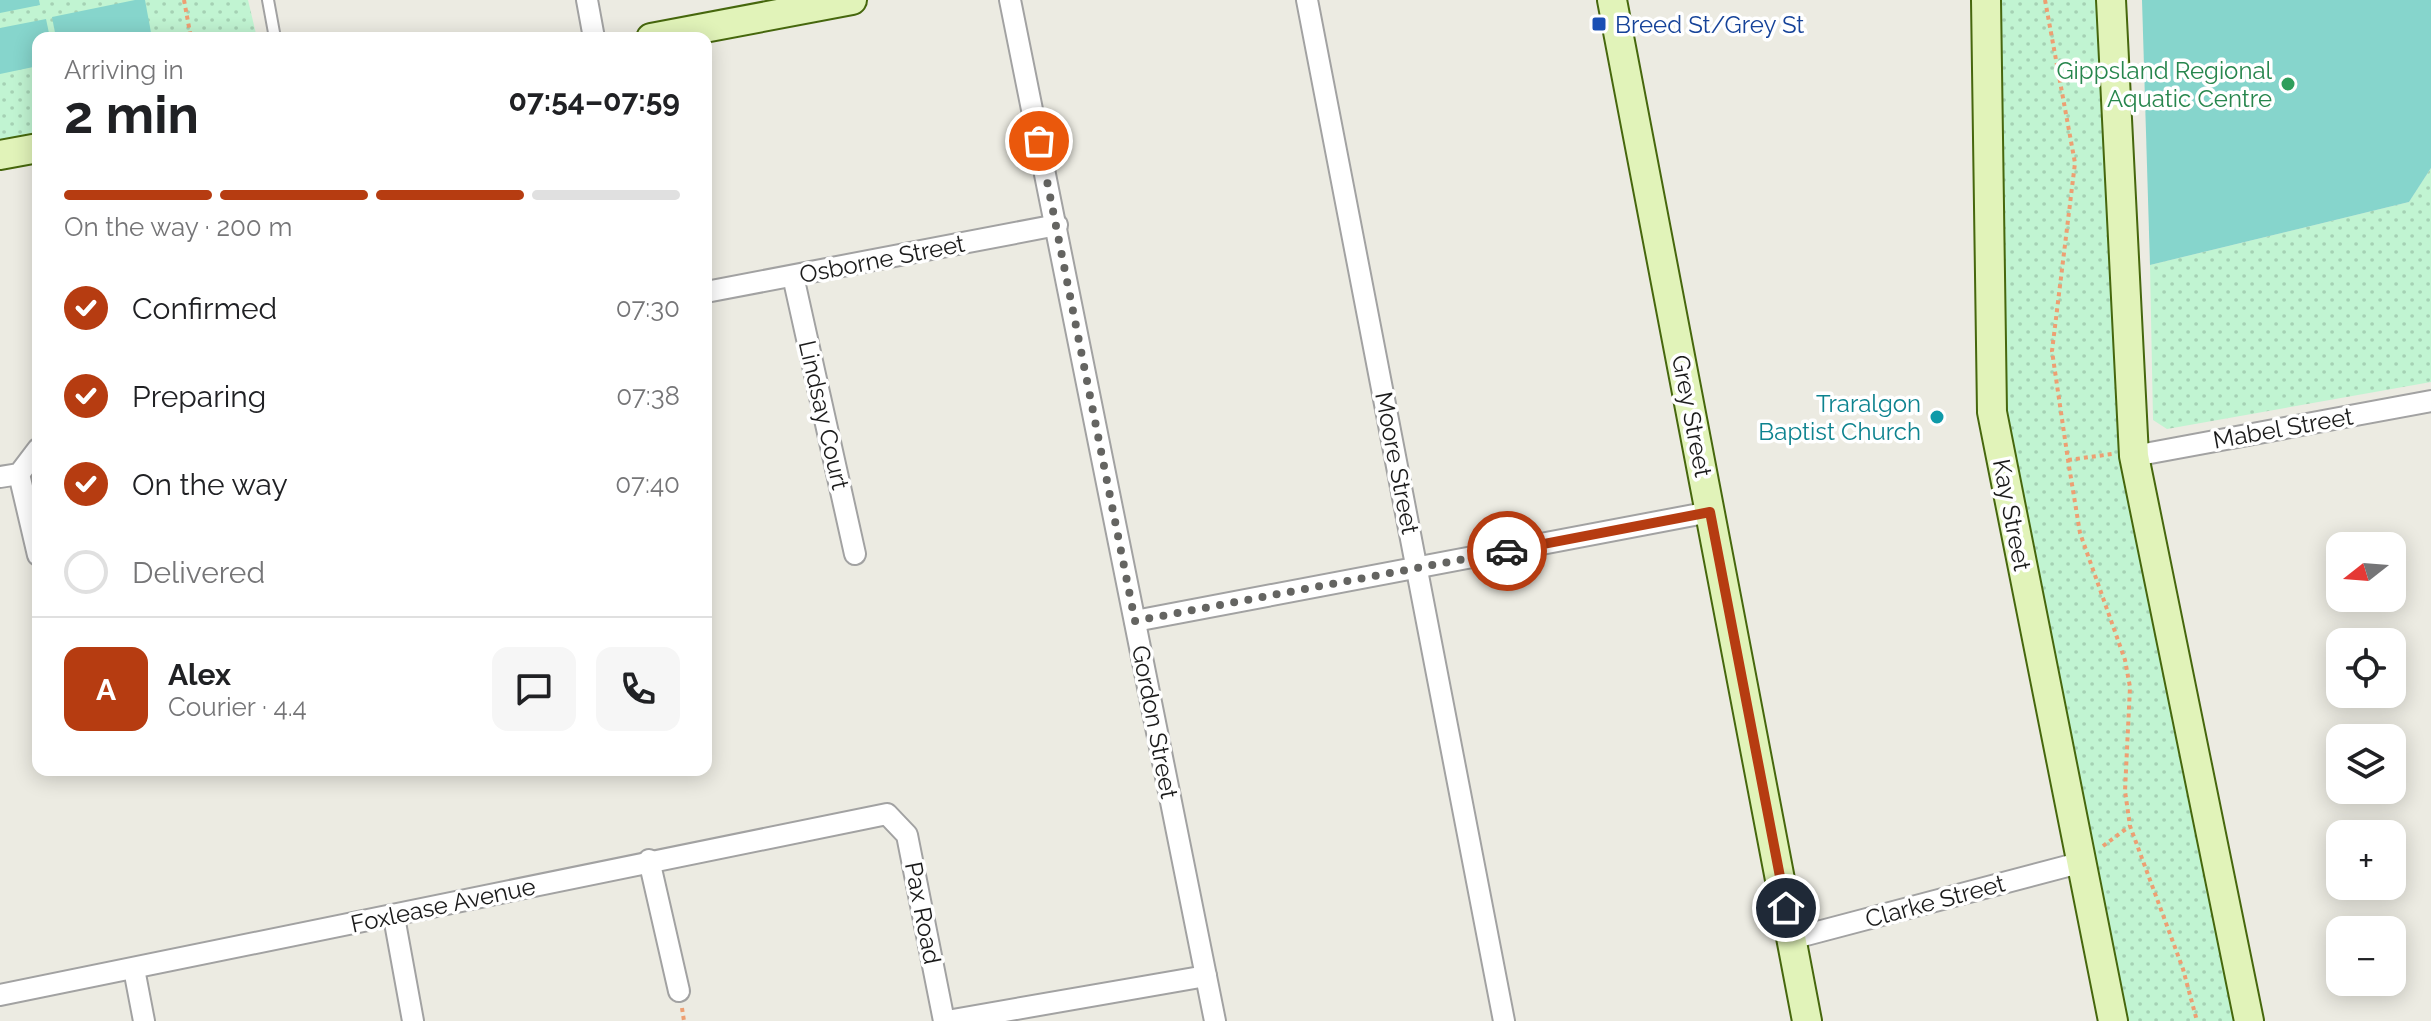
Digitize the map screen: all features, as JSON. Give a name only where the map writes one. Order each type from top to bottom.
[{"type":"street","points":[[587,0],[593,32]]},
{"type":"street","points":[[683,32],[852,0]]},
{"type":"street","name":"Gordon Street","points":[[1010,0],[1215,1021]]},
{"type":"street","name":"Moore Street","points":[[1307,0],[1504,1021]]},
{"type":"street","name":"Grey Street","points":[[1612,0],[1807,1021]]},
{"type":"street","name":"Kay Street","points":[[1986,0],[1992,412],[2079,863],[2113,1021]]},
{"type":"street","points":[[2111,0],[2134,456],[2249,1021]]},
{"type":"street","points":[[0,155],[32,149]]},
{"type":"street","name":"Osborne Street","points":[[712,291],[1057,225]]},
{"type":"street","name":"Lindsay Court","points":[[793,276],[855,554]]},
{"type":"street","name":"Mabel Street","points":[[2134,456],[2431,401]]},
{"type":"street","points":[[32,455],[10,475],[32,538]]},
{"type":"street","points":[[1135,621],[1710,512]]},
{"type":"street","name":"Foxlease Avenue","points":[[0,995],[394,917],[649,860],[887,814]]},
{"type":"street","name":"Pax Road","points":[[887,814],[907,835],[946,1021]]},
{"type":"street","points":[[649,860],[679,991]]},
{"type":"street","name":"Clarke Street","points":[[1791,939],[2079,863]]},
{"type":"street","points":[[394,917],[413,1021]]},
{"type":"street","points":[[134,969],[144,1021]]},
{"type":"street","points":[[946,1021],[1206,976]]},
{"type":"lane","points":[[268,0],[274,32]]},
{"type":"path","points":[[184,0],[190,32]]},
{"type":"path","points":[[2045,0],[2075,163],[2052,351],[2068,460],[2080,533],[2125,660],[2130,687],[2125,791],[2130,826],[2183,969],[2197,1021]]},
{"type":"path","points":[[2068,460],[2104,454],[2134,456]]},
{"type":"green space","points":[[0,0],[248,0],[256,32],[32,32],[32,137],[0,143]]},
{"type":"green space","points":[[1985,0],[2111,0],[2134,456],[2249,1021],[2113,1021],[1992,412]]},
{"type":"green space","points":[[2431,168],[2431,382],[2167,429],[2153,420],[2150,265],[2409,202]]},
{"type":"shaded area","points":[[0,0],[39,0],[40,5],[0,13]]},
{"type":"shaded area","points":[[145,0],[151,32],[55,32],[52,17]]},
{"type":"shaded area","name":"Gippsland Regional Aquatic Centre","points":[[2142,0],[2431,0],[2431,168],[2409,202],[2150,265]]},
{"type":"shaded area","points":[[46,19],[49,32],[32,32],[32,67],[0,74],[0,28]]},
{"type":"way so far","points":[[1039,141],[1135,621],[1507,551]]},
{"type":"place","name":"Breed St/Grey St","points":[[1599,24]]},
{"type":"place","name":"Gippsland Regional Aquatic Centre","points":[[2288,84]]},
{"type":"place","name":"Traralgon Baptist Church","points":[[1937,417]]},
{"type":"route","points":[[1507,551],[1710,512],[1786,908]]}]
